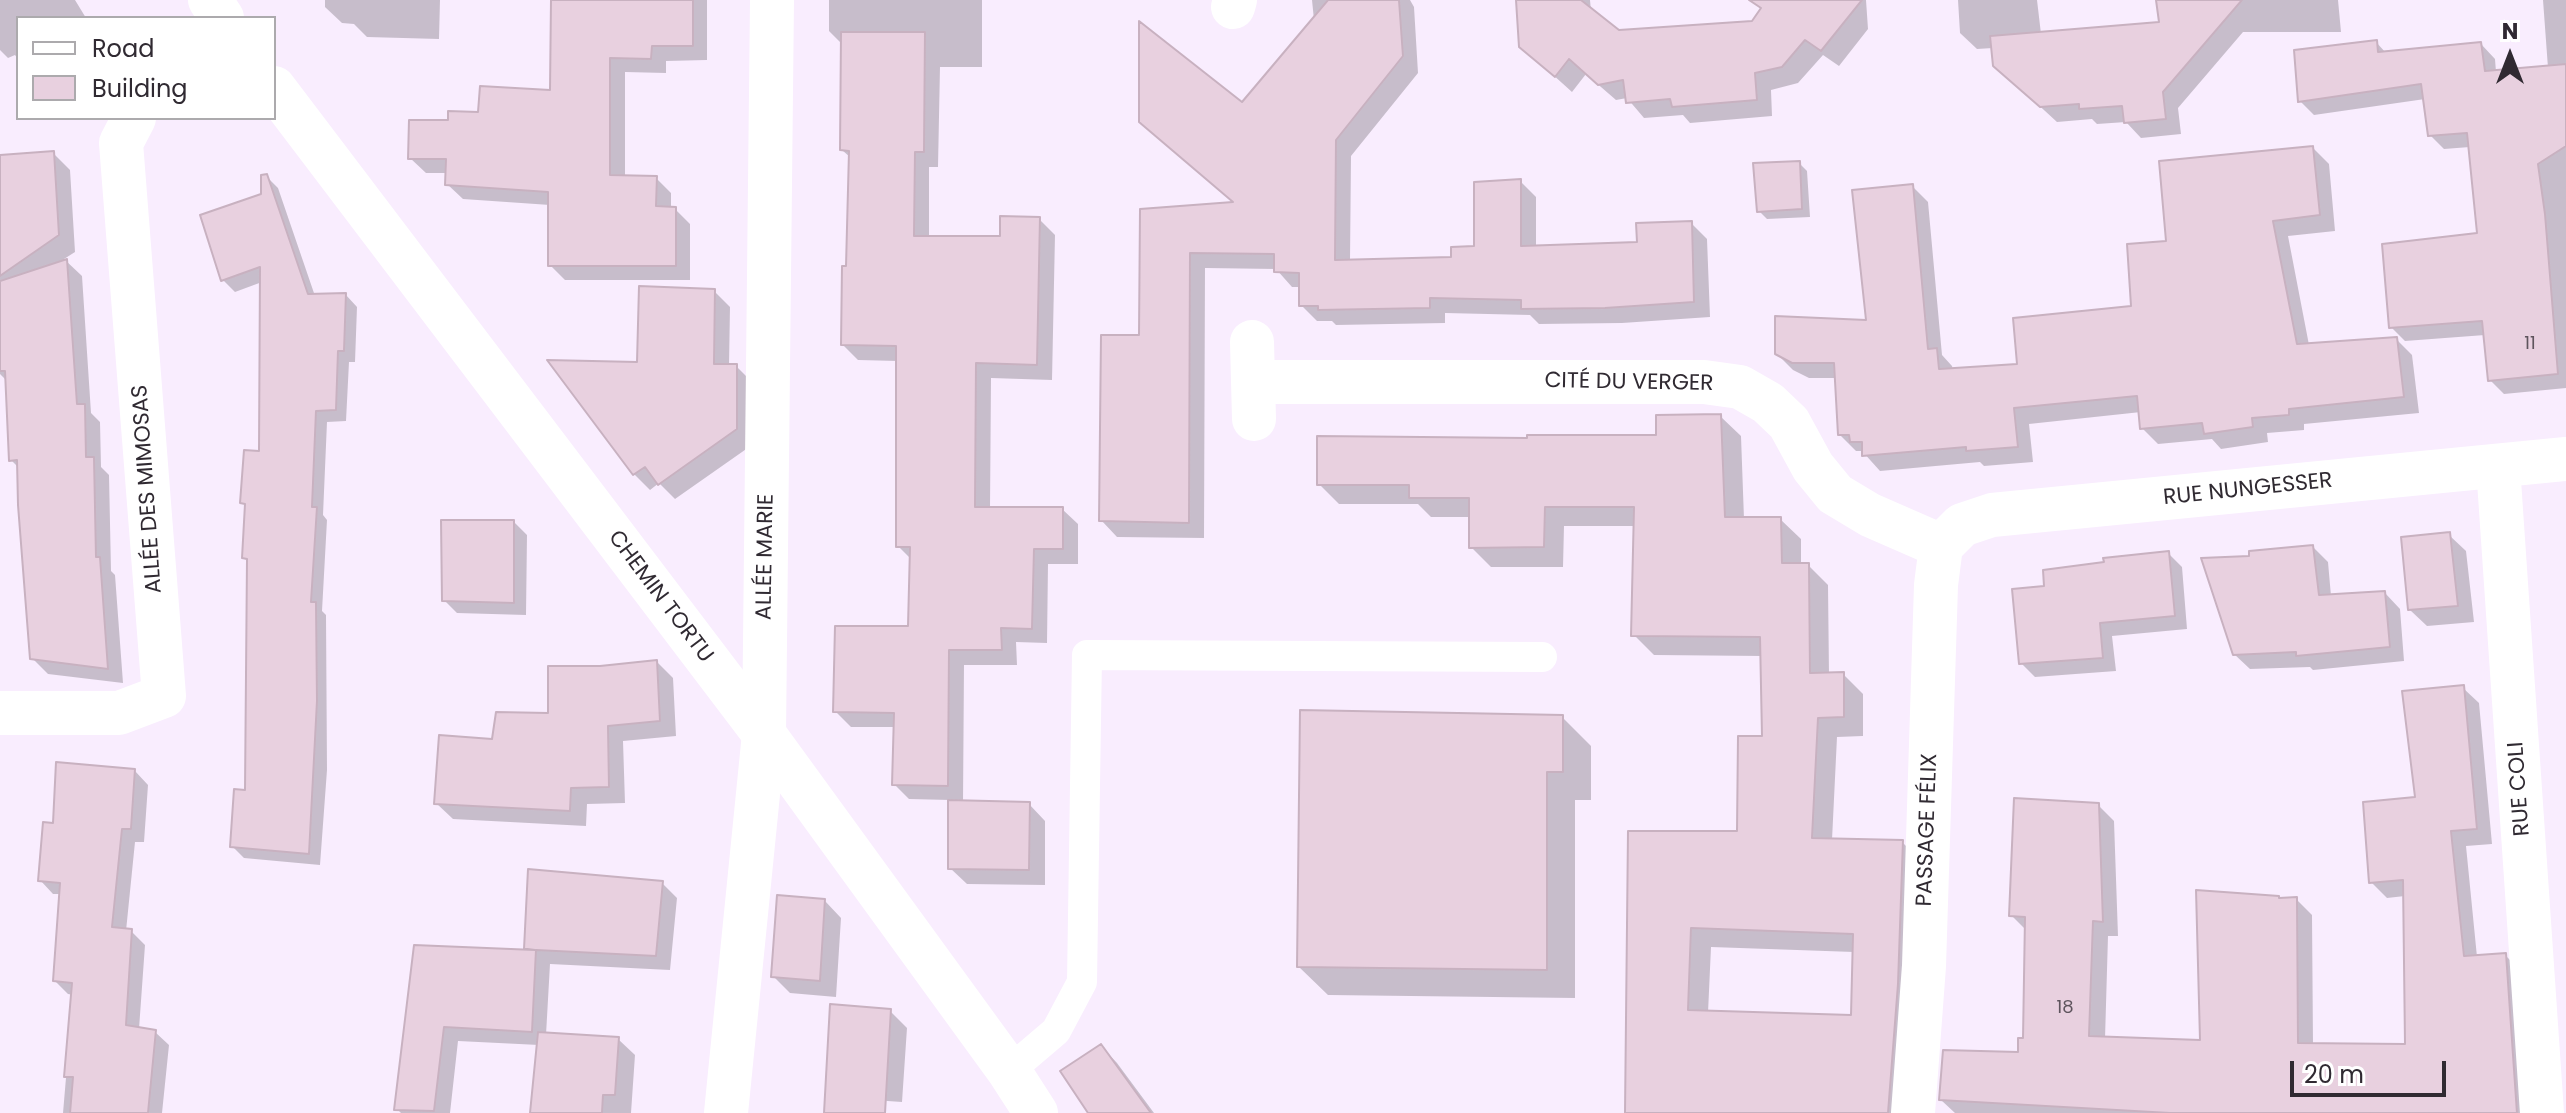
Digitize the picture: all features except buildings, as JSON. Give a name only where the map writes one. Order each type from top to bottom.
[{"type":"street","name":"ALLÉE MARIE","points":[[726,1113],[764,734],[772,0]]},
{"type":"street","name":"CHEMIN TORTU","points":[[276,91],[764,734],[1009,1071],[1036,1113]]},
{"type":"street","name":"ALLÉE DES MIMOSAS","points":[[0,713],[119,713],[164,696],[121,143],[133,120]]},
{"type":"street","name":"CITÉ DU VERGER","points":[[1253,381],[1704,382],[1740,387],[1768,403],[1789,423],[1813,467],[1835,494],[1870,515],[1941,546]]},
{"type":"street","name":"RUE NUNGESSER","points":[[1941,546],[1962,525],[1992,515],[2566,459]]},
{"type":"street","name":"RUE COLI","points":[[2498,466],[2542,1113]]},
{"type":"street","name":"PASSAGE FÉLIX","points":[[1913,1113],[1924,966],[1936,585],[1941,546]]},
{"type":"lane","points":[[1009,1071],[1056,1031],[1082,982],[1087,655],[1542,657]]}]
